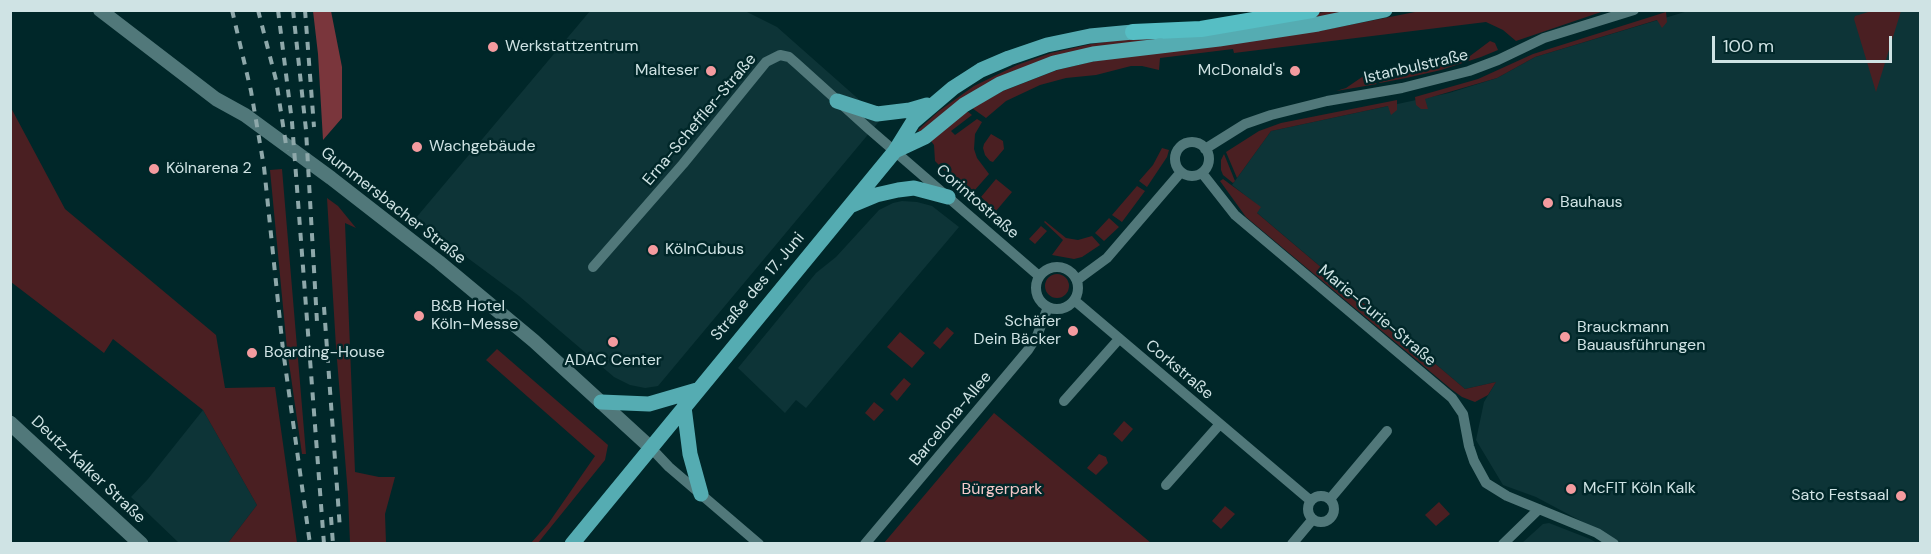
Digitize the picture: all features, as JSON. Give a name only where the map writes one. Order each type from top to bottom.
[{"type":"highway","points":[[1133,32],[1263,10]]},
{"type":"highway","points":[[1133,32],[1201,29],[1312,10]]},
{"type":"main road","name":"Straße des 17. Juni","points":[[895,151],[925,136],[964,105],[999,84],[1054,63],[1093,54],[1318,24],[1385,10]]},
{"type":"main road","name":"Straße des 17. Juni","points":[[572,543],[895,151],[913,122],[936,101],[981,70],[1009,58],[1047,45],[1090,36],[1133,32]]},
{"type":"main road","points":[[837,101],[878,114],[910,110],[936,101]]},
{"type":"main road","points":[[849,206],[876,195],[898,190],[914,189],[948,197]]},
{"type":"main road","points":[[600,402],[649,404],[697,390]]},
{"type":"main road","points":[[684,407],[690,453],[701,494]]},
{"type":"main road","name":"Deutz-Kalker Straße","points":[[10,423],[141,543]]},
{"type":"street","name":"Gummersbacher Straße","points":[[100,10],[216,99],[245,115],[421,247],[534,341],[651,448]]},
{"type":"street","name":"Istanbulstraße","points":[[1205,149],[1245,124],[1271,115],[1460,74],[1498,60],[1544,38],[1634,10]]},
{"type":"street","name":"Erna-Scheffler-Straße","points":[[593,267],[683,164],[766,62],[780,55],[789,57],[895,151]]},
{"type":"street","points":[[1191,142],[1205,149],[1208,162],[1202,173],[1189,176],[1181,172],[1175,163],[1180,147],[1191,142]]},
{"type":"street","name":"Corintostraße","points":[[895,151],[1039,276]]},
{"type":"street","points":[[1077,280],[1107,258],[1181,172]]},
{"type":"street","name":"Marie-Curie-Straße","points":[[1202,173],[1235,215],[1452,398],[1463,414],[1469,446],[1486,483],[1507,496],[1597,533],[1614,543]]},
{"type":"street","points":[[1062,267],[1077,280],[1078,287],[1074,300],[1062,308],[1048,307],[1039,299],[1036,288],[1039,276],[1050,268],[1062,267]]},
{"type":"street","name":"Corkstraße","points":[[1074,300],[1311,501]]},
{"type":"street","name":"Barcelona-Allee","points":[[865,543],[1028,351],[1048,307]]},
{"type":"street","points":[[1064,401],[1119,339]]},
{"type":"street","points":[[1166,485],[1220,424]]},
{"type":"street","points":[[1330,499],[1387,431]]},
{"type":"street","points":[[651,448],[759,543]]},
{"type":"street","points":[[1316,496],[1330,499],[1334,507],[1332,516],[1325,521],[1313,519],[1308,510],[1311,501],[1316,496]]},
{"type":"street","points":[[1503,543],[1539,509]]},
{"type":"street","points":[[1293,543],[1313,519]]},
{"type":"shaded area","points":[[313,11],[331,11],[342,67],[342,118],[323,140],[318,54]]},
{"type":"shaded area","points":[[590,11],[745,11],[777,27],[881,119],[658,386],[645,388],[630,385],[614,377],[519,296],[415,219]]},
{"type":"shaded area","points":[[1688,11],[1920,11],[1920,543],[1622,543],[1536,497],[1503,485],[1476,440],[1484,402],[1496,382],[1465,389],[1256,212],[1260,207],[1232,185],[1271,131],[1449,93],[1497,78],[1535,57]]},
{"type":"shaded area","points":[[902,201],[932,206],[959,227],[806,408],[796,400],[785,413],[738,368],[816,273],[836,257],[879,210]]},
{"type":"shaded area","points":[[203,410],[257,505],[228,543],[179,543],[131,497]]},
{"type":"shaded area","points":[[1549,523],[1597,543],[1522,543],[1543,524]]},
{"type":"green space","points":[[1875,10],[1901,11],[1876,92],[1854,19],[1855,16]]},
{"type":"green space","points":[[1332,11],[1357,11],[1054,57],[920,133],[918,130],[939,111],[974,86],[1017,65],[1051,53],[1091,44]]},
{"type":"green space","points":[[1420,11],[1604,11],[1516,41],[1503,30],[1486,22],[1234,53],[1233,49],[1160,58],[1159,70],[1131,66],[1040,85],[1006,101],[986,118],[972,108],[1003,91],[1057,70],[1095,61],[1319,31]]},
{"type":"green space","points":[[1666,12],[1667,22],[1662,28],[1657,20],[1535,57],[1497,78],[1425,99],[1428,109],[1421,109],[1416,105],[1415,97],[1478,79],[1533,54]]},
{"type":"green space","points":[[1490,41],[1495,43],[1498,50],[1481,57],[1441,70],[1380,83],[1377,81],[1380,77],[1383,80],[1386,76],[1389,79],[1392,75],[1396,78],[1399,74],[1392,69],[1466,59]]},
{"type":"green space","points":[[1365,75],[1377,84],[1336,91],[1346,88]]},
{"type":"green space","points":[[1397,100],[1397,110],[1391,115],[1388,106],[1271,131],[1237,178],[1226,152],[1259,131],[1281,123]]},
{"type":"green space","points":[[10,106],[65,209],[216,335],[225,388],[275,387],[297,543],[228,543],[257,505],[203,410],[113,339],[104,353],[11,282]]},
{"type":"green space","points":[[967,111],[972,115],[951,131],[955,135],[977,119],[982,122],[975,134],[974,149],[977,158],[989,174],[974,191],[950,176],[935,161],[934,145],[931,141]]},
{"type":"green space","points":[[991,134],[1003,141],[1004,149],[993,162],[985,155],[983,148]]},
{"type":"green space","points":[[1162,148],[1169,150],[1167,157],[1147,187],[1139,181],[1153,165]]},
{"type":"green space","points":[[1224,154],[1235,181],[1233,183],[1223,175],[1221,170],[1221,160]]},
{"type":"green space","points":[[282,169],[306,454],[302,454],[287,349],[270,170]]},
{"type":"green space","points":[[996,179],[1012,192],[996,211],[981,197]]},
{"type":"green space","points":[[1223,179],[1261,207],[1257,213],[1465,389],[1496,382],[1488,395],[1475,402],[1451,389],[1246,217],[1220,181]]},
{"type":"green space","points":[[1137,186],[1145,191],[1122,222],[1112,215]]},
{"type":"green space","points":[[327,198],[338,206],[356,228],[345,223],[355,472],[379,477],[395,477],[385,514],[386,543],[350,543]]},
{"type":"green space","points":[[1109,218],[1119,227],[1104,241],[1095,233]]},
{"type":"green space","points":[[1045,221],[1066,238],[1078,240],[1092,236],[1100,245],[1082,257],[1074,259],[1052,255],[1063,240]]},
{"type":"green space","points":[[1041,226],[1047,231],[1035,244],[1029,239]]},
{"type":"green space","points":[[1057,274],[1066,277],[1069,286],[1066,295],[1057,298],[1048,295],[1045,286],[1048,277]]},
{"type":"green space","points":[[947,327],[954,333],[940,349],[933,343]]},
{"type":"green space","points":[[900,332],[925,353],[912,368],[887,347]]},
{"type":"green space","points":[[497,349],[608,445],[605,460],[538,543],[531,543],[548,524],[595,456],[486,360]]},
{"type":"green space","points":[[904,378],[911,384],[897,401],[890,394]]},
{"type":"green space","points":[[874,402],[884,410],[874,421],[865,413]]},
{"type":"green space","name":"Bürgerpark","points":[[994,413],[1132,527],[1151,543],[884,543]]},
{"type":"green space","points":[[1124,421],[1133,429],[1122,442],[1113,434]]},
{"type":"green space","points":[[1099,454],[1106,457],[1108,463],[1096,475],[1087,468]]},
{"type":"green space","points":[[1439,502],[1450,514],[1436,526],[1425,515]]},
{"type":"green space","points":[[1225,506],[1235,514],[1221,529],[1212,521]]},
{"type":"railway","points":[[232,10],[251,91],[264,167],[283,350],[310,544]]},
{"type":"railway","points":[[258,10],[276,80],[287,151]]},
{"type":"railway","points":[[278,10],[292,122],[324,544]]},
{"type":"railway","points":[[293,10],[306,130],[317,322]]},
{"type":"railway","points":[[305,10],[314,127]]},
{"type":"railway","points":[[324,307],[340,529]]},
{"type":"railway","points":[[331,517],[333,544]]},
{"type":"place","name":"Werkstattzentrum","points":[[493,47]]},
{"type":"place","name":"Malteser","points":[[711,71]]},
{"type":"place","name":"McDonald's","points":[[1295,71]]},
{"type":"place","name":"Wachgebäude","points":[[417,147]]},
{"type":"place","name":"Kölnarena 2","points":[[154,169]]},
{"type":"place","name":"Bauhaus","points":[[1548,203]]},
{"type":"place","name":"KölnCubus","points":[[653,250]]},
{"type":"place","name":"B&B Hotel Köln-Messe","points":[[419,316]]},
{"type":"place","name":"Schäfer Dein Bäcker","points":[[1073,331]]},
{"type":"place","name":"Brauckmann Bauausführungen","points":[[1565,337]]},
{"type":"place","name":"ADAC Center","points":[[613,342]]},
{"type":"place","name":"Boarding-House","points":[[252,353]]},
{"type":"place","name":"McFIT Köln Kalk","points":[[1571,489]]},
{"type":"place","name":"Sato Festsaal","points":[[1901,496]]}]
